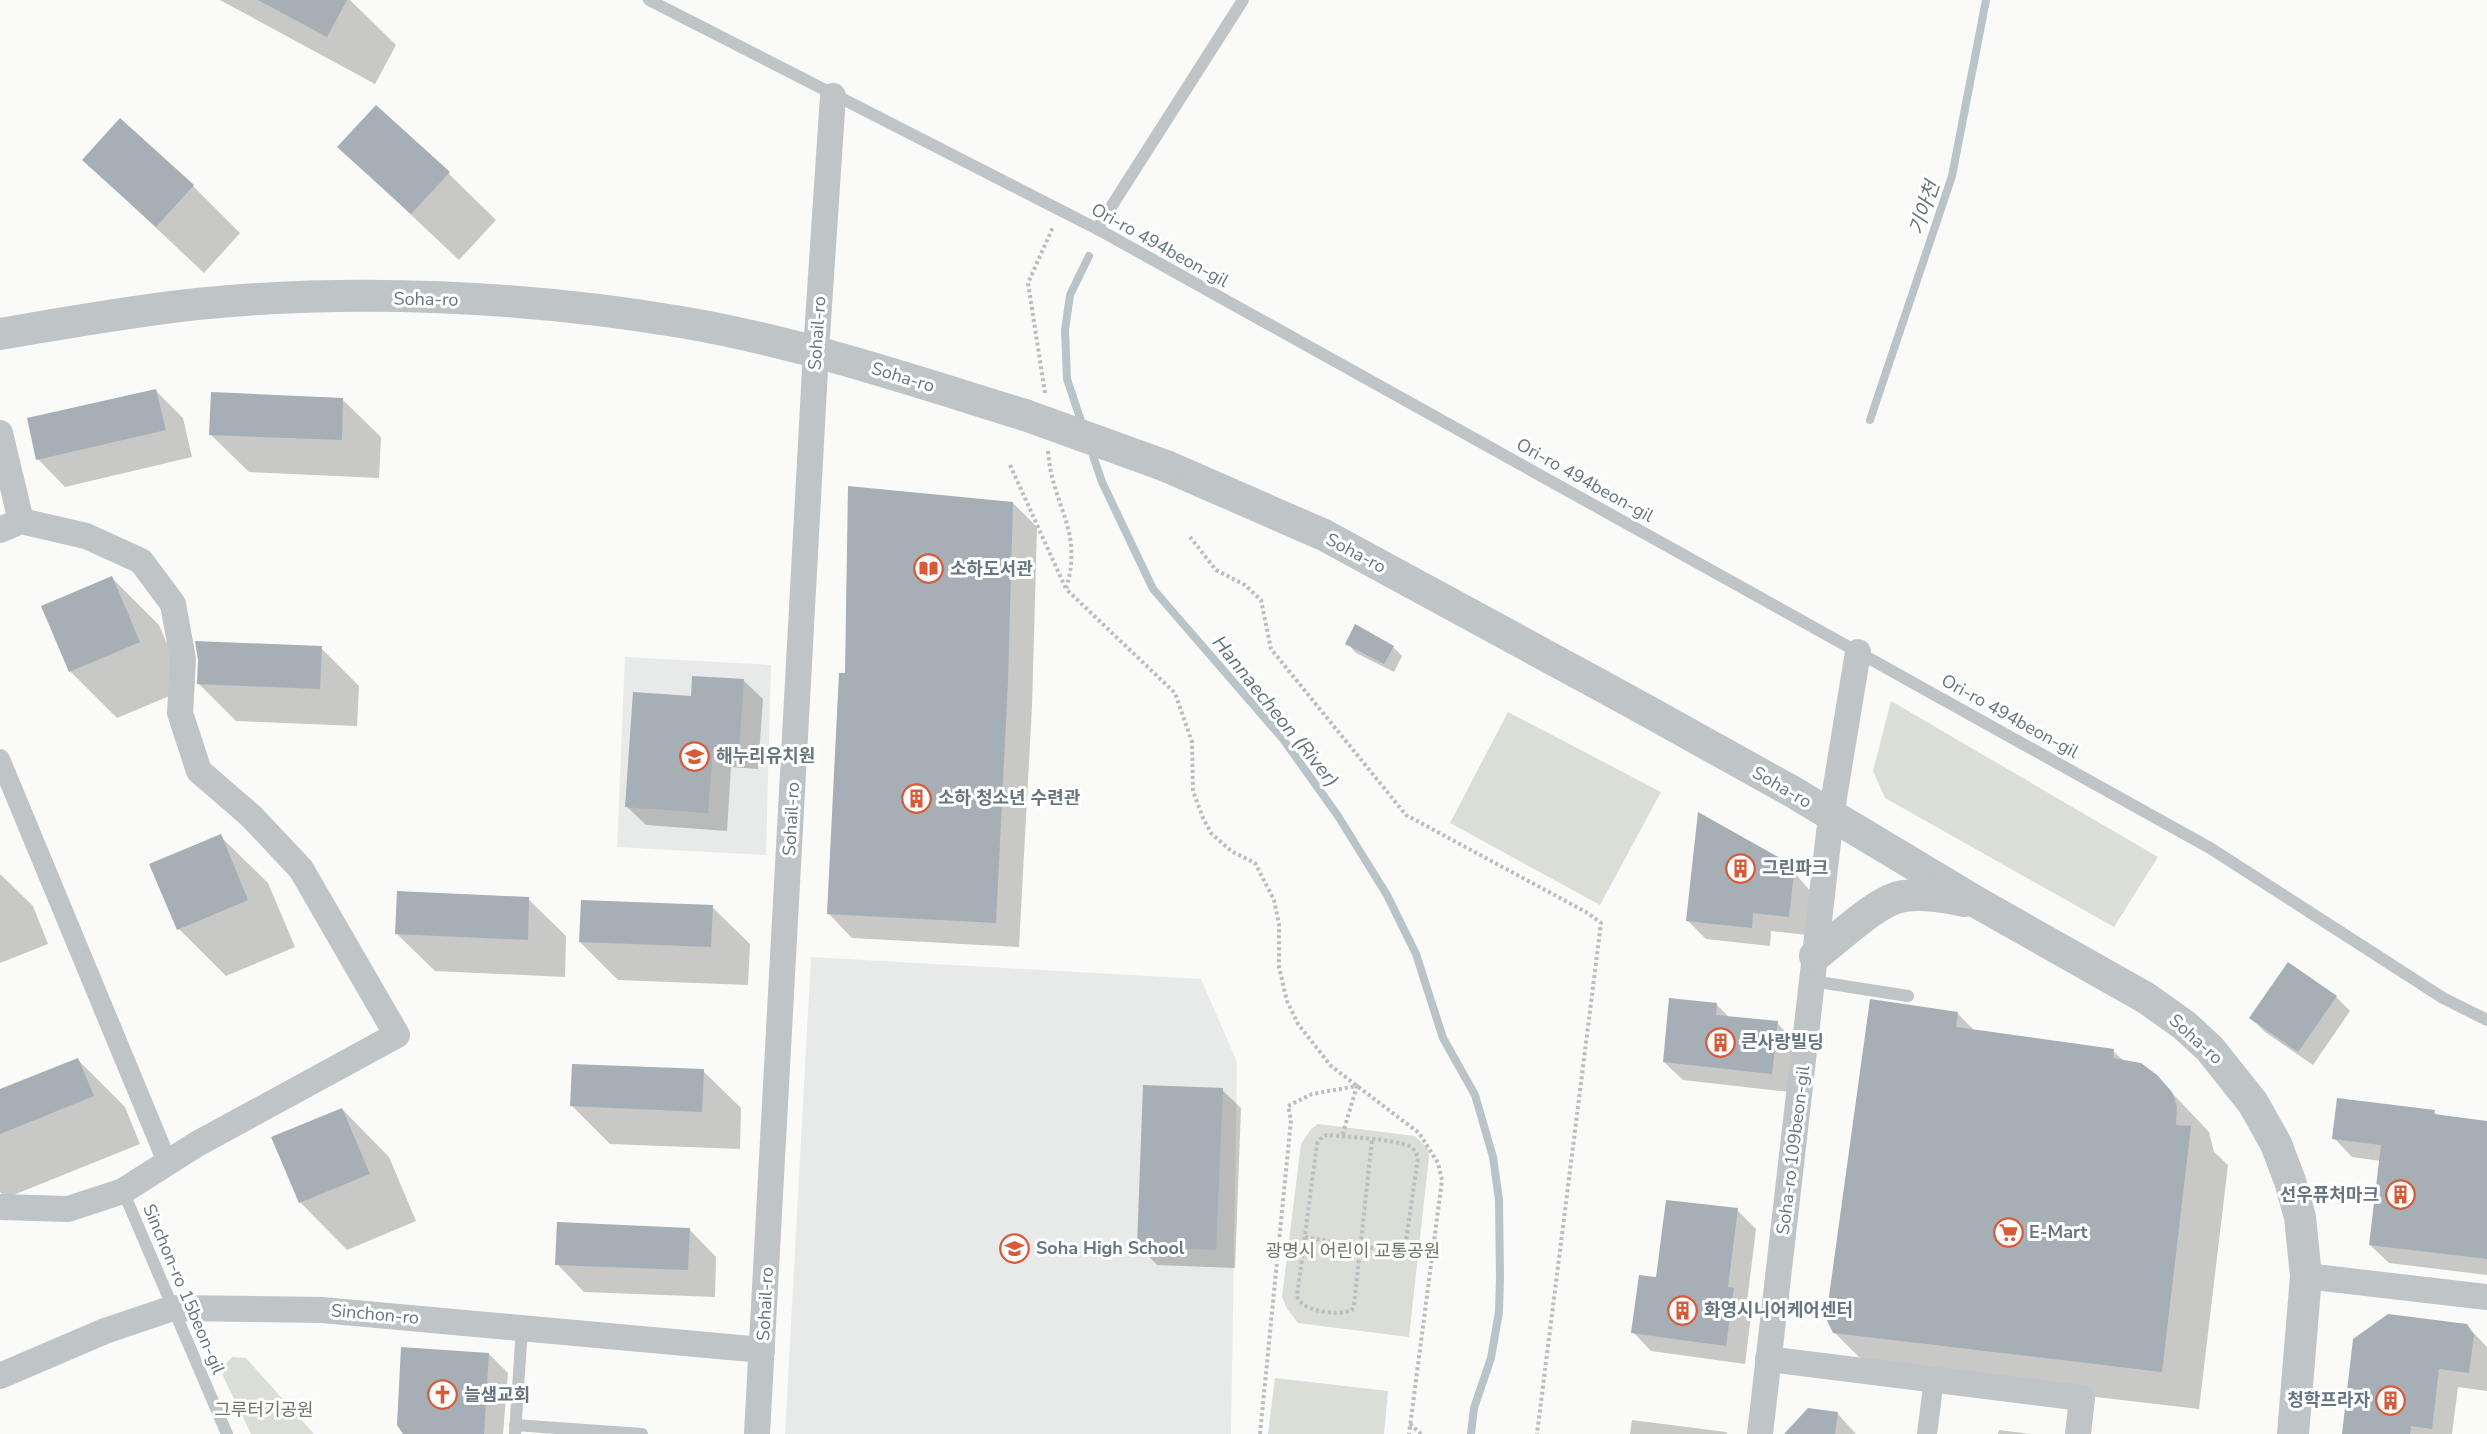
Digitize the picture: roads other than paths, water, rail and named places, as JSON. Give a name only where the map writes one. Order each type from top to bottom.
[{"type":"street","name":"Sohail-ro","points":[[757,1434],[816,351],[833,96]]},
{"type":"street","name":"Soha-ro","points":[[0,334],[197,304],[261,300],[435,297],[557,306],[682,322],[816,351],[1035,404],[1324,535],[1793,792],[1978,903],[2146,998],[2184,1025],[2217,1057],[2253,1103],[2276,1144],[2300,1217],[2306,1276],[2293,1434]]},
{"type":"street","points":[[0,434],[11,526],[86,536],[141,561],[173,604],[183,659],[180,713],[199,771],[251,816],[301,869],[397,1035],[167,1162],[123,1191],[68,1209],[0,1207]]},
{"type":"street","name":"Soha-ro 109beon-gil","points":[[1760,1434],[1831,816],[1858,652]]},
{"type":"street","points":[[0,759],[167,1162]]},
{"type":"street","points":[[1813,968],[1872,910],[1902,896],[1936,895],[1978,903]]},
{"type":"street","points":[[2306,1276],[2487,1297]]},
{"type":"street","name":"Sinchon-ro","points":[[0,1376],[105,1331],[173,1308],[322,1310],[762,1350]]},
{"type":"street","points":[[1768,1359],[2082,1398],[2078,1434]]},
{"type":"street","points":[[1927,1434],[1934,1379]]},
{"type":"lane","name":"Ori-ro 494beon-gil","points":[[650,0],[833,96],[1100,230],[1132,250],[2210,848],[2443,998],[2487,1020]]},
{"type":"lane","points":[[1100,230],[1243,0]]},
{"type":"lane","points":[[1813,968],[1908,996]]},
{"type":"lane","name":"Sinchon-ro 15beon-gil","points":[[123,1191],[226,1434]]},
{"type":"lane","points":[[522,1327],[515,1430],[642,1434]]},
{"type":"waterway","name":"기아천","points":[[1870,420],[1952,176],[1986,0]]},
{"type":"waterway","name":"Hannaecheon (River)","points":[[1083,427],[1067,379],[1065,330],[1070,295],[1089,256]]},
{"type":"waterway","name":"Hannaecheon (River)","points":[[1090,447],[1102,482],[1153,589],[1283,739],[1338,816],[1387,895],[1416,954],[1443,1038],[1475,1095],[1493,1157],[1499,1200],[1500,1277],[1499,1312],[1491,1358],[1474,1408],[1471,1434]]},
{"type":"place","name":"소하도서관","points":[[929,569]]},
{"type":"place","name":"해누리유치원","points":[[695,756]]},
{"type":"place","name":"소하 청소년 수련관","points":[[917,798]]},
{"type":"place","name":"그린파크","points":[[1741,868]]},
{"type":"place","name":"큰사랑빌딩","points":[[1720,1042]]},
{"type":"place","name":"선우퓨처마크","points":[[2400,1195]]},
{"type":"place","name":"E-Mart","points":[[2008,1232]]},
{"type":"place","name":"Soha High School","points":[[1015,1248]]},
{"type":"place","name":"화영시니어케어센터","points":[[1683,1310]]},
{"type":"place","name":"늘샘교회","points":[[443,1395]]},
{"type":"place","name":"청학프라자","points":[[2391,1400]]},
{"type":"park label","name":"광명시 어린이 교통공원","points":[[1353,1251]]},
{"type":"park label","name":"그루터기공원","points":[[264,1410]]}]
